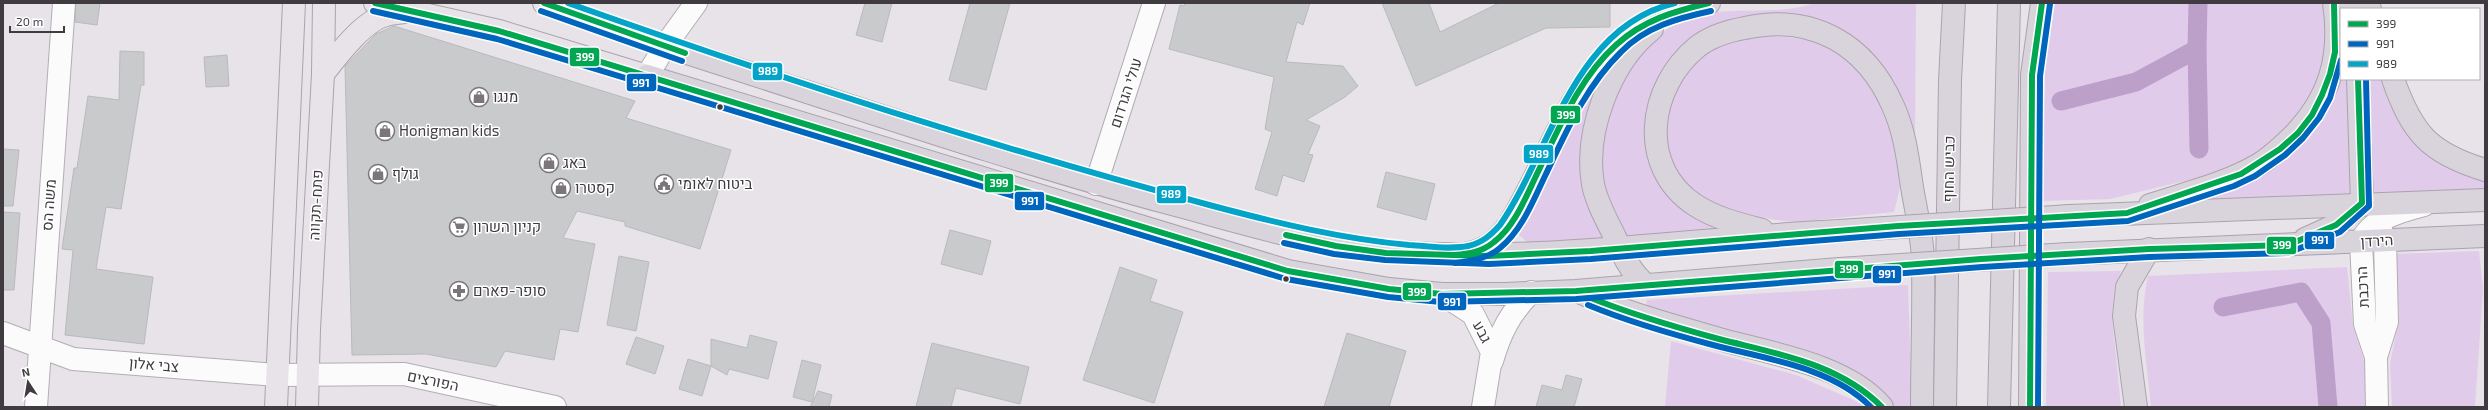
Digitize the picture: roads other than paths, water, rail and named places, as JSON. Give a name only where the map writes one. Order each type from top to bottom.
[{"type":"highway","name":"כביש החוף","points":[[1945,407],[1950,80],[1954,3]]},
{"type":"highway","points":[[1999,407],[2009,3]]},
{"type":"highway","points":[[2030,407],[2032,75],[2042,3]]},
{"type":"highway","points":[[2126,213],[2211,185],[2259,165],[2306,123],[2319,104],[2332,74],[2337,49],[2338,27],[2334,3]]},
{"type":"highway","points":[[1453,256],[1486,248],[1509,225],[1582,87],[1615,44],[1634,29],[1657,17],[1700,4]]},
{"type":"highway","points":[[1646,285],[1631,269],[1620,248],[1593,185],[1592,138],[1598,114],[1608,89],[1634,47],[1648,31],[1670,14],[1700,4]]},
{"type":"highway","points":[[1783,233],[1736,223],[1694,204],[1667,175],[1656,143],[1654,129],[1657,109],[1672,75],[1686,57],[1698,46],[1717,35],[1754,26],[1799,26],[1825,33],[1848,45],[1866,60],[1882,82],[1894,107],[1906,141],[1923,257],[1922,407]]},
{"type":"highway","points":[[664,46],[1096,184],[1295,237],[1384,251],[1453,256],[1522,256],[1783,233],[1839,231],[1981,220],[2362,203],[2485,200]]},
{"type":"highway","name":"הירדן","points":[[647,76],[1288,271],[1389,289],[1442,294],[1576,291],[1839,269],[2149,249],[2361,242],[2382,232],[2485,236]]},
{"type":"highway","points":[[2358,80],[2362,203]]},
{"type":"highway","points":[[2394,80],[2415,129],[2428,143],[2450,158],[2485,170]]},
{"type":"highway","points":[[2288,244],[2336,225],[2362,203]]},
{"type":"highway","points":[[2136,407],[2125,309],[2127,286],[2149,249]]},
{"type":"highway","points":[[1576,291],[1634,313],[1798,360],[1830,372],[1862,389],[1882,407]]},
{"type":"main road","name":"פתח-תקווה","points":[[276,407],[294,3]]},
{"type":"main road","name":"פתח-תקווה","points":[[307,407],[310,314],[323,74],[324,3]]},
{"type":"main road","points":[[375,3],[499,31],[647,76]]},
{"type":"main road","points":[[544,3],[664,46]]},
{"type":"main road","points":[[323,74],[342,49],[360,32],[385,15],[410,12]]},
{"type":"street","name":"משה הס","points":[[36,407],[39,346],[64,3]]},
{"type":"street","points":[[647,76],[664,46],[696,3]]},
{"type":"street","name":"עולי הגרדום","points":[[1096,184],[1154,3]]},
{"type":"street","points":[[2362,203],[2382,232],[2411,209],[2444,202]]},
{"type":"street","name":"הרכבת","points":[[2377,407],[2376,357],[2386,322],[2382,232]]},
{"type":"street","name":"הרכבת","points":[[2361,242],[2365,324],[2376,357]]},
{"type":"street","name":"גבע","points":[[1483,407],[1492,362],[1506,323],[1516,307],[1530,292]]},
{"type":"street","name":"גבע","points":[[1442,294],[1473,314],[1491,348],[1492,362]]},
{"type":"street","name":"צבי אלון","points":[[3,334],[73,359],[277,375],[309,376]]},
{"type":"street","name":"הפורצים","points":[[309,376],[404,374],[548,406]]},
{"type":"waterway","points":[[2061,101],[2136,82],[2197,49],[2198,3]]},
{"type":"waterway","points":[[2197,49],[2199,149]]},
{"type":"waterway","points":[[2223,307],[2301,292],[2321,323],[2328,407]]},
{"type":"place","name":"מנגו","points":[[479,97]]},
{"type":"place","name":"Honigman kids","points":[[385,131]]},
{"type":"place","name":"באג","points":[[549,163]]},
{"type":"place","name":"גולף","points":[[378,174]]},
{"type":"place","name":"ביטוח לאומי","points":[[664,184]]},
{"type":"place","name":"קסטרו","points":[[561,188]]},
{"type":"place","name":"קניון השרון","points":[[459,227]]},
{"type":"place","name":"סופר-פארם","points":[[459,291]]}]
